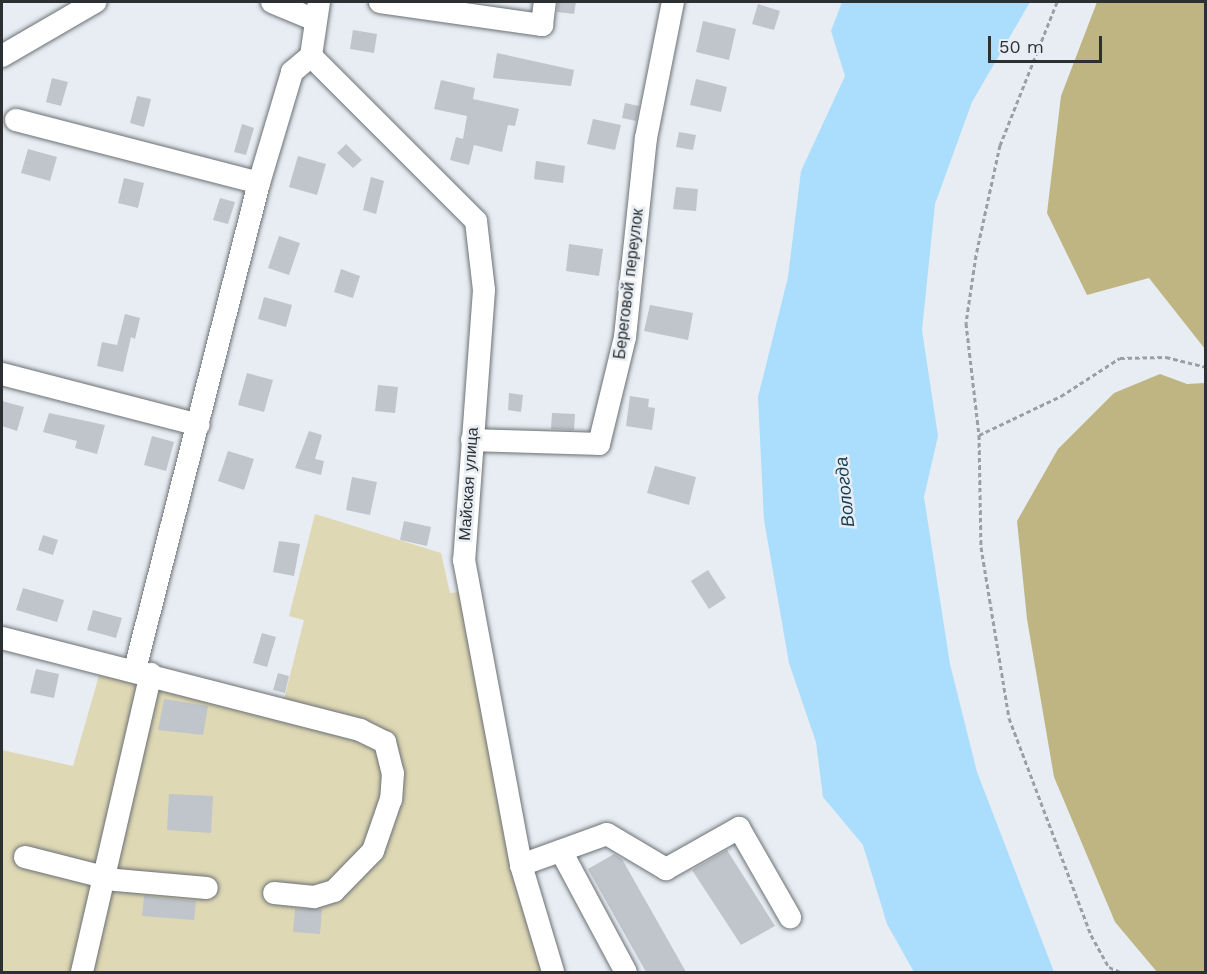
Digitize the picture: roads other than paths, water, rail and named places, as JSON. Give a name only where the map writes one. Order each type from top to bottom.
[{"type":"street","points":[[2,56],[95,2]]},
{"type":"street","points":[[82,972],[143,672],[199,424],[259,183],[292,72],[311,56],[317,11],[272,2]]},
{"type":"street","points":[[380,2],[417,4],[542,25],[545,2]]},
{"type":"street","name":"Береговой переулок","points":[[471,440],[599,444],[625,337],[646,138],[673,2]]},
{"type":"street","name":"Майская улица","points":[[311,56],[476,221],[484,290],[471,440],[464,560],[521,865],[553,972]]},
{"type":"street","points":[[16,120],[259,183]]},
{"type":"street","points":[[2,374],[199,424]]},
{"type":"street","points":[[2,638],[143,672],[378,736],[390,750],[391,799],[373,851],[334,891],[314,897],[274,893]]},
{"type":"street","points":[[521,865],[607,834],[666,869],[739,828],[790,917]]},
{"type":"street","points":[[561,851],[626,972]]},
{"type":"street","points":[[25,857],[103,877],[207,888]]},
{"type":"water","name":"Вологда","points":[[842,2],[1030,2],[972,102],[935,204],[922,330],[938,436],[924,497],[950,664],[977,772],[1054,972],[914,972],[887,924],[863,845],[823,797],[816,742],[789,663],[764,520],[758,397],[788,277],[801,171],[845,76],[831,31]]}]
